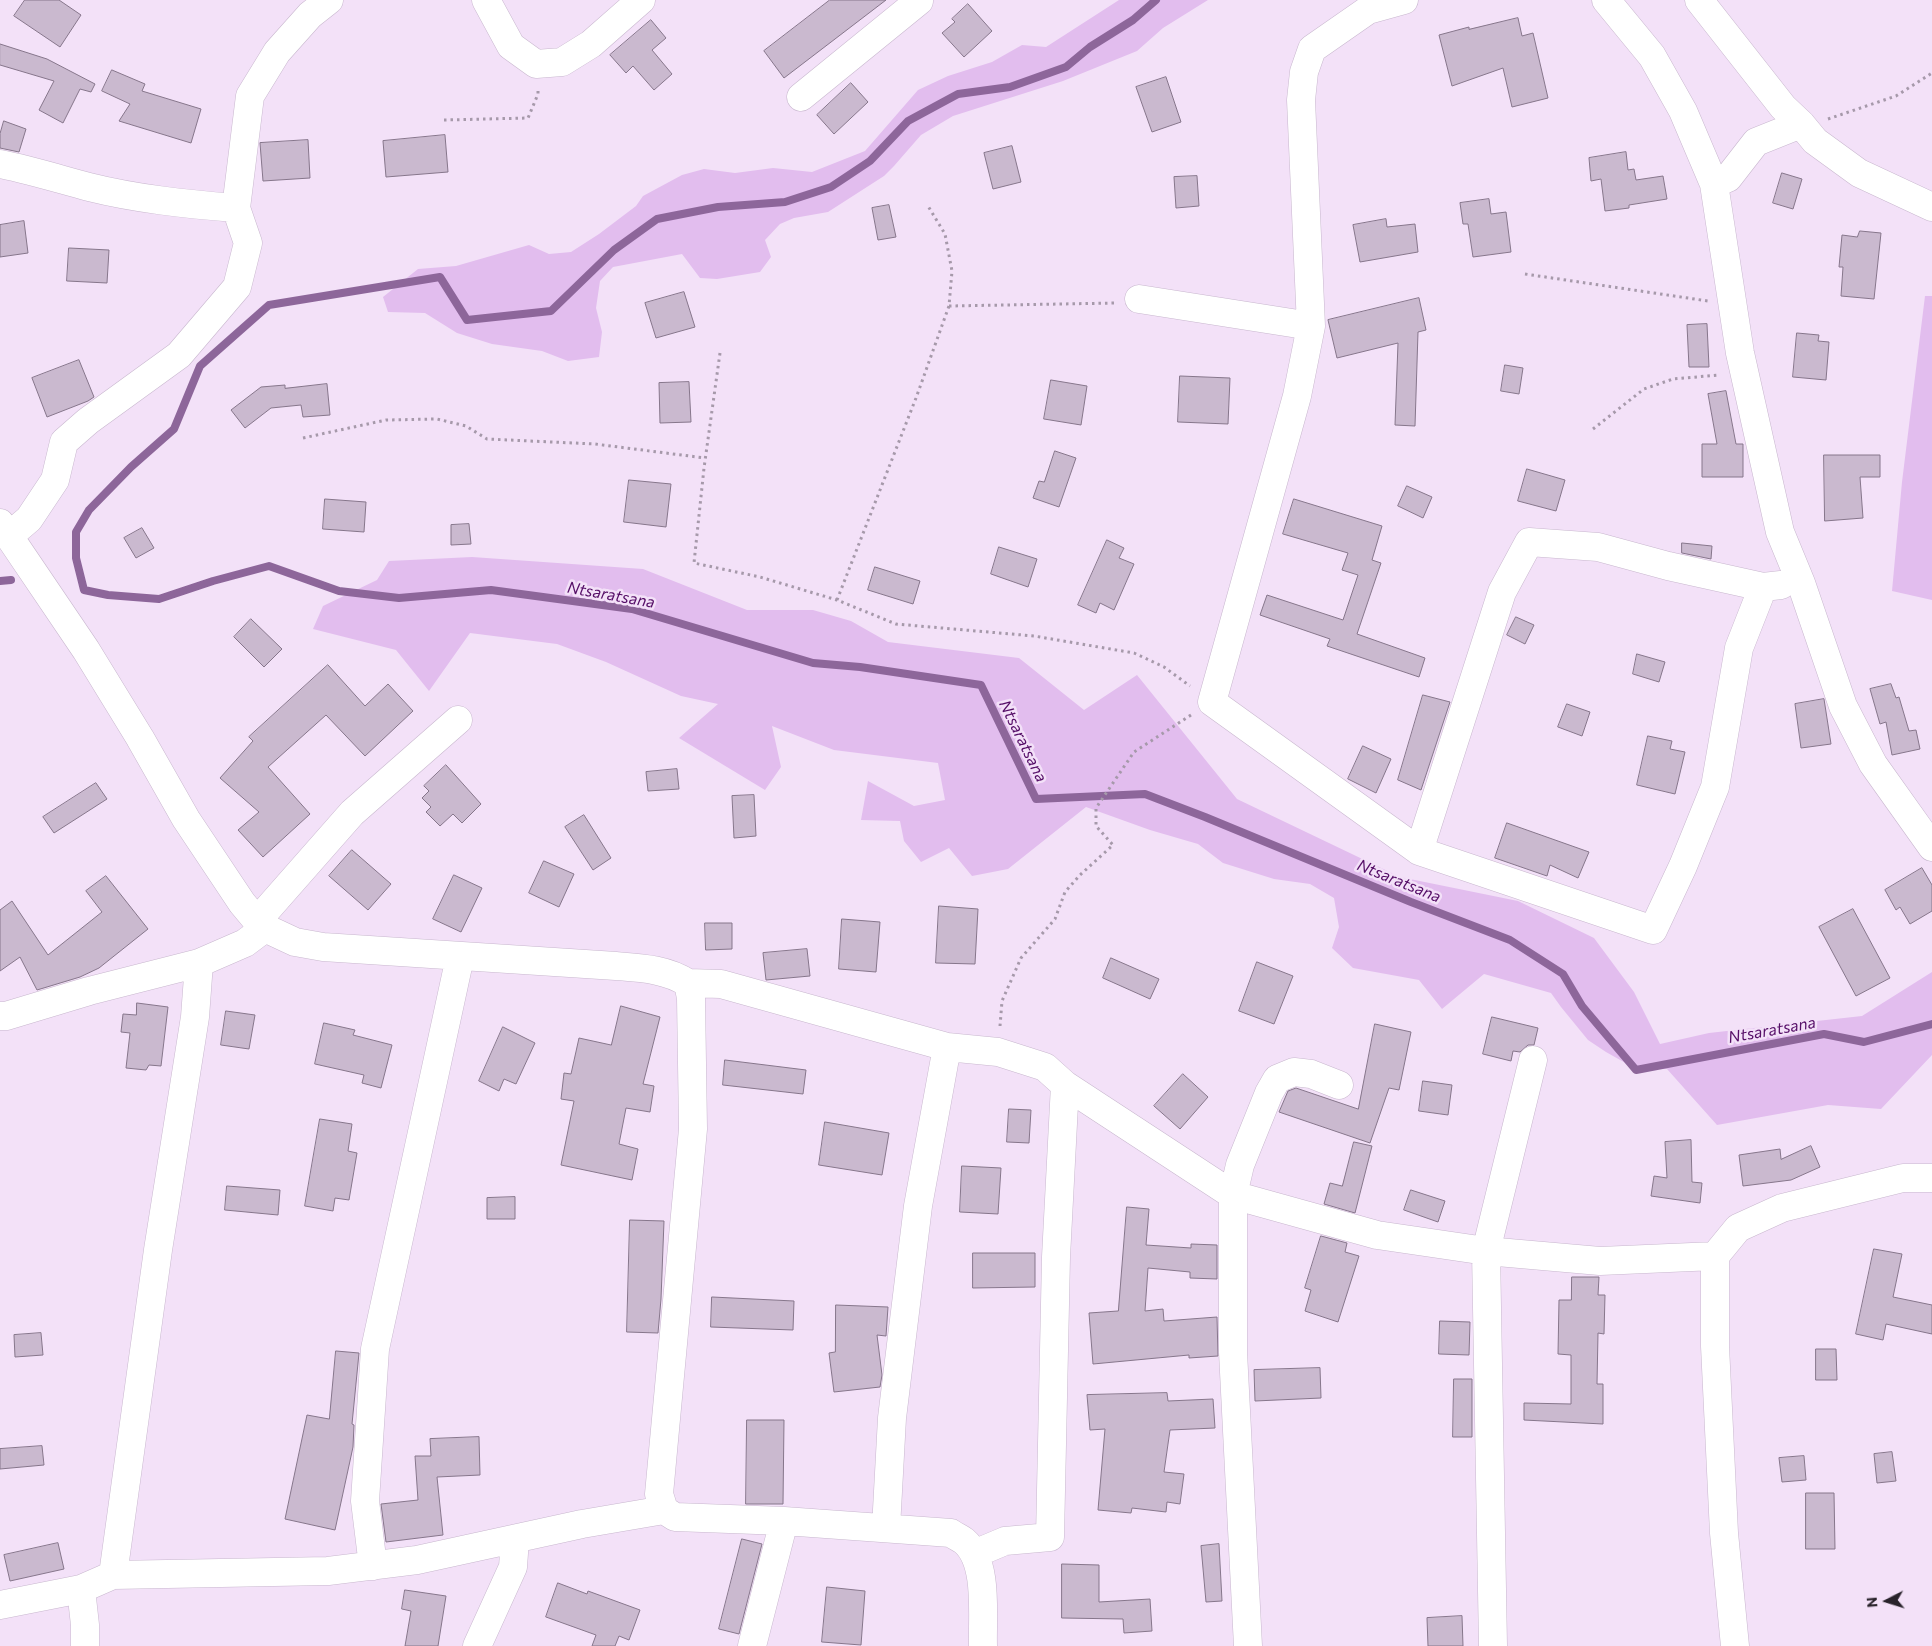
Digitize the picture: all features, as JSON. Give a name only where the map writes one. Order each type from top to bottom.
[{"type":"street","points":[[329,0],[310,15],[277,52],[250,96],[236,208],[248,243],[237,287],[179,355],[64,442],[55,480],[29,519],[4,530],[105,682],[140,738],[186,820],[242,903],[261,925],[295,942],[323,947],[662,970],[688,983],[721,984],[947,1047],[998,1052],[1045,1066],[1065,1085],[1233,1194],[1377,1235],[1486,1252],[1600,1260],[1716,1256]]},
{"type":"street","points":[[486,0],[511,46],[536,64],[562,62],[591,44],[641,0]]},
{"type":"street","points":[[909,0],[925,0]]},
{"type":"street","points":[[801,97],[919,0]]},
{"type":"street","points":[[1404,0],[1368,10],[1312,49],[1304,72],[1301,100],[1311,326],[1298,396],[1212,702],[1419,852],[1653,930],[1683,866],[1715,786],[1739,648],[1763,587]]},
{"type":"street","points":[[1606,0],[1652,56],[1683,111],[1714,184],[1744,373],[1780,532],[1843,706],[1873,764],[1932,848]]},
{"type":"street","points":[[1699,0],[1783,107],[1815,141],[1859,173],[1932,206]]},
{"type":"street","points":[[1714,184],[1728,178],[1756,142],[1801,124]]},
{"type":"street","points":[[0,164],[26,169],[90,187],[166,202],[236,208]]},
{"type":"street","points":[[1139,299],[1311,326]]},
{"type":"street","points":[[1419,852],[1502,592],[1529,542],[1598,547],[1668,566],[1763,587],[1800,583]]},
{"type":"street","points":[[0,1016],[6,1016],[89,991],[199,963],[245,942],[352,813],[458,720]]},
{"type":"street","points":[[373,1566],[365,1501],[375,1349],[460,957]]},
{"type":"street","points":[[113,1575],[158,1250],[195,1017],[199,963]]},
{"type":"street","points":[[688,983],[691,998],[693,1129],[659,1494],[664,1510],[675,1517],[784,1521],[951,1533],[965,1541],[974,1554],[982,1576],[983,1646]]},
{"type":"street","points":[[886,1528],[892,1418],[918,1206],[947,1047]]},
{"type":"street","points":[[1493,1646],[1486,1252],[1533,1060]]},
{"type":"street","points":[[1248,1646],[1233,1352],[1233,1194],[1240,1165],[1269,1093],[1277,1079],[1294,1072],[1311,1074],[1339,1086]]},
{"type":"street","points":[[974,1554],[1005,1541],[1050,1537],[1056,1257],[1065,1085]]},
{"type":"street","points":[[1735,1646],[1723,1523],[1715,1346],[1716,1256],[1738,1228],[1782,1208],[1904,1178],[1932,1178]]},
{"type":"street","points":[[0,1605],[81,1590],[113,1575],[328,1571],[417,1560],[582,1524],[664,1510]]},
{"type":"street","points":[[752,1646],[784,1521]]},
{"type":"street","points":[[477,1646],[513,1567],[515,1539]]},
{"type":"street","points":[[81,1590],[85,1625],[84,1646]]},
{"type":"path","points":[[444,120],[528,118],[538,94],[536,64]]},
{"type":"path","points":[[1801,124],[1827,119],[1896,96],[1932,73]]},
{"type":"path","points":[[837,600],[916,398],[949,306],[952,271],[945,234],[928,206]]},
{"type":"path","points":[[1525,274],[1733,305]]},
{"type":"path","points":[[949,306],[1115,303],[1139,299]]},
{"type":"path","points":[[720,353],[694,563],[760,577],[837,600],[896,624],[1034,636],[1134,653],[1164,667],[1212,702],[1134,752],[1096,808],[1096,826],[1112,845],[1065,892],[1055,920],[1021,958],[1002,1001],[998,1052]]},
{"type":"path","points":[[1592,429],[1644,389],[1673,379],[1744,373]]},
{"type":"path","points":[[303,438],[386,420],[437,419],[466,426],[487,439],[595,444],[706,458]]},
{"type":"shaded area","points":[[1119,0],[1208,0],[1163,28],[1137,51],[1063,81],[953,116],[921,135],[884,176],[828,212],[794,218],[780,224],[765,240],[771,257],[760,272],[717,279],[700,278],[682,254],[613,267],[600,281],[596,308],[602,332],[599,357],[568,361],[542,351],[492,344],[457,333],[425,313],[388,312],[383,297],[418,269],[456,266],[529,245],[549,254],[571,252],[636,206],[643,196],[682,175],[704,169],[735,173],[773,168],[812,172],[865,151],[918,90],[948,76],[992,62],[1022,45],[1046,47]]},
{"type":"shaded area","points":[[1925,296],[1932,296],[1932,600],[1892,591],[1902,482]]},
{"type":"shaded area","points":[[472,557],[643,569],[747,610],[813,610],[851,621],[888,642],[1019,658],[1084,710],[1137,675],[1237,799],[1400,877],[1518,901],[1594,938],[1634,992],[1660,1044],[1709,1033],[1862,1016],[1932,972],[1932,1055],[1881,1109],[1828,1105],[1717,1125],[1667,1069],[1629,1065],[1588,1040],[1551,993],[1484,974],[1442,1009],[1419,980],[1353,968],[1332,948],[1339,927],[1334,898],[1310,884],[1274,879],[1223,863],[1198,844],[1150,830],[1086,807],[1008,869],[972,876],[949,848],[921,862],[904,841],[900,821],[861,820],[868,781],[914,806],[945,800],[938,763],[834,750],[772,726],[781,767],[765,790],[679,738],[718,704],[681,696],[606,662],[557,644],[470,633],[429,691],[396,650],[313,629],[323,606],[377,580],[389,561]]},
{"type":"building","points":[[25,0],[59,0],[81,15],[60,47],[14,16]]},
{"type":"building","points":[[830,0],[886,0],[784,78],[764,51]]},
{"type":"building","points":[[968,4],[992,31],[964,57],[942,33],[955,22],[952,19]]},
{"type":"building","points":[[1518,18],[1522,36],[1533,33],[1548,98],[1512,107],[1503,68],[1452,86],[1439,35],[1469,27],[1469,29]]},
{"type":"building","points":[[651,20],[666,38],[652,50],[672,74],[654,90],[633,66],[626,73],[610,55]]},
{"type":"building","points":[[0,44],[47,59],[95,84],[91,92],[80,89],[63,123],[39,110],[54,81],[0,65]]},
{"type":"building","points":[[112,70],[145,84],[142,91],[201,109],[191,143],[119,121],[130,104],[102,91]]},
{"type":"building","points":[[1166,77],[1181,122],[1152,132],[1136,87]]},
{"type":"building","points":[[851,83],[868,102],[834,134],[817,115]]},
{"type":"building","points":[[4,121],[26,129],[19,152],[0,148],[0,134]]},
{"type":"building","points":[[445,135],[448,172],[386,177],[383,141]]},
{"type":"building","points":[[308,140],[310,178],[263,181],[260,143]]},
{"type":"building","points":[[1012,146],[1021,182],[993,189],[984,153]]},
{"type":"building","points":[[1626,152],[1628,170],[1634,169],[1636,180],[1663,176],[1667,199],[1629,205],[1629,208],[1605,211],[1601,179],[1591,181],[1589,158]]},
{"type":"building","points":[[1782,173],[1802,179],[1793,209],[1773,203]]},
{"type":"building","points":[[1197,176],[1199,206],[1176,208],[1174,177]]},
{"type":"building","points":[[1489,199],[1491,214],[1506,212],[1511,252],[1473,257],[1468,224],[1463,224],[1460,203]]},
{"type":"building","points":[[889,205],[896,237],[878,240],[872,208]]},
{"type":"building","points":[[1386,219],[1387,227],[1415,224],[1418,252],[1360,262],[1353,225]]},
{"type":"building","points":[[24,221],[28,253],[0,257],[0,225]]},
{"type":"building","points":[[1860,231],[1881,233],[1874,299],[1841,296],[1843,267],[1839,267],[1842,235],[1857,237]]},
{"type":"building","points":[[69,248],[109,250],[107,283],[67,281]]},
{"type":"building","points":[[684,292],[695,327],[656,338],[645,303]]},
{"type":"building","points":[[1419,298],[1426,330],[1418,332],[1415,426],[1395,425],[1398,343],[1337,358],[1328,320]]},
{"type":"building","points":[[1707,324],[1709,367],[1689,367],[1687,325]]},
{"type":"building","points":[[1797,333],[1819,335],[1818,341],[1829,342],[1826,380],[1793,377]]},
{"type":"building","points":[[79,360],[94,397],[47,417],[32,378]]},
{"type":"building","points":[[1505,365],[1523,368],[1519,394],[1501,391]]},
{"type":"building","points":[[1180,376],[1230,378],[1228,424],[1178,422]]},
{"type":"building","points":[[1051,380],[1087,386],[1081,425],[1044,419]]},
{"type":"building","points":[[689,382],[691,422],[660,423],[659,383]]},
{"type":"building","points":[[327,384],[330,415],[303,417],[301,405],[271,408],[245,428],[231,410],[261,387],[285,385],[285,388]]},
{"type":"building","points":[[1726,391],[1736,444],[1743,444],[1743,477],[1702,477],[1702,444],[1717,444],[1708,394]]},
{"type":"building","points":[[1055,451],[1076,458],[1059,507],[1033,498],[1039,481],[1044,482]]},
{"type":"building","points":[[1824,455],[1880,455],[1880,477],[1860,477],[1863,518],[1825,521]]},
{"type":"building","points":[[1527,469],[1565,480],[1556,511],[1518,501]]},
{"type":"building","points":[[629,480],[671,484],[666,527],[624,522]]},
{"type":"building","points":[[1407,486],[1432,497],[1423,518],[1398,506]]},
{"type":"building","points":[[325,499],[366,502],[364,532],[323,529]]},
{"type":"building","points":[[1294,499],[1382,526],[1372,560],[1381,563],[1357,634],[1425,658],[1419,677],[1327,646],[1330,639],[1260,615],[1267,595],[1343,620],[1358,575],[1342,570],[1348,553],[1283,534]]},
{"type":"building","points":[[469,524],[471,544],[451,545],[451,525]]},
{"type":"building","points":[[142,528],[154,548],[136,558],[124,538]]},
{"type":"building","points":[[1107,540],[1124,548],[1119,558],[1134,564],[1114,610],[1100,603],[1096,613],[1078,605]]},
{"type":"building","points":[[1682,543],[1712,546],[1711,559],[1682,553]]},
{"type":"building","points":[[999,547],[1037,559],[1028,587],[991,574]]},
{"type":"building","points":[[875,567],[920,581],[913,604],[868,590]]},
{"type":"building","points":[[1516,617],[1534,625],[1525,644],[1507,635]]},
{"type":"building","points":[[251,619],[282,649],[264,667],[234,637]]},
{"type":"building","points":[[1637,654],[1665,662],[1659,682],[1633,674]]},
{"type":"building","points":[[328,665],[365,706],[388,684],[413,711],[365,756],[326,715],[268,767],[310,814],[263,857],[238,830],[259,812],[220,778],[253,741],[249,737]]},
{"type":"building","points":[[1891,684],[1896,698],[1899,697],[1909,731],[1916,730],[1920,749],[1892,755],[1886,722],[1880,724],[1870,689]]},
{"type":"building","points":[[1423,695],[1450,702],[1421,790],[1398,780]]},
{"type":"building","points":[[1824,699],[1831,744],[1801,748],[1795,704]]},
{"type":"building","points":[[1567,704],[1590,712],[1582,736],[1558,727]]},
{"type":"building","points":[[1648,736],[1672,741],[1670,749],[1685,752],[1675,794],[1637,785]]},
{"type":"building","points":[[1363,746],[1391,759],[1376,793],[1348,779]]},
{"type":"building","points":[[446,765],[481,804],[462,823],[453,814],[440,826],[426,812],[431,807],[422,798],[429,791],[424,786]]},
{"type":"building","points":[[677,769],[679,789],[648,791],[646,772]]},
{"type":"building","points":[[96,783],[107,799],[54,833],[43,817]]},
{"type":"building","points":[[754,795],[756,836],[734,838],[732,796]]},
{"type":"building","points":[[584,815],[611,858],[593,870],[565,827]]},
{"type":"building","points":[[1507,823],[1589,852],[1578,878],[1550,865],[1547,876],[1495,858]]},
{"type":"building","points":[[352,850],[391,884],[368,910],[329,876]]},
{"type":"building","points":[[544,861],[574,874],[559,907],[529,893]]},
{"type":"building","points":[[1922,868],[1932,885],[1932,911],[1910,924],[1900,907],[1896,910],[1885,890]]},
{"type":"building","points":[[454,875],[482,888],[461,932],[433,919]]},
{"type":"building","points":[[106,876],[148,929],[99,968],[80,977],[37,990],[20,957],[0,971],[0,910],[12,901],[48,955],[102,912],[86,891]]},
{"type":"building","points":[[939,906],[978,909],[975,964],[936,963]]},
{"type":"building","points":[[1853,909],[1890,978],[1856,996],[1819,927]]},
{"type":"building","points":[[842,919],[880,922],[876,972],[839,969]]},
{"type":"building","points":[[705,923],[732,923],[732,949],[706,950]]},
{"type":"building","points":[[807,949],[810,976],[766,980],[763,953]]},
{"type":"building","points":[[1111,958],[1159,979],[1150,999],[1103,978]]},
{"type":"building","points":[[1257,962],[1293,976],[1274,1024],[1239,1011]]},
{"type":"building","points":[[137,1003],[168,1007],[161,1066],[149,1065],[146,1070],[126,1068],[130,1033],[121,1032],[123,1014],[136,1015]]},
{"type":"building","points":[[621,1006],[660,1017],[643,1084],[654,1086],[650,1112],[626,1108],[619,1144],[638,1149],[632,1180],[561,1165],[574,1101],[561,1099],[564,1073],[571,1074],[579,1038],[611,1045]]},
{"type":"building","points":[[226,1011],[255,1015],[249,1049],[221,1045]]},
{"type":"building","points":[[1492,1017],[1538,1028],[1534,1045],[1528,1045],[1520,1052],[1513,1051],[1511,1061],[1483,1054]]},
{"type":"building","points":[[324,1023],[355,1030],[353,1035],[392,1045],[381,1088],[362,1083],[364,1075],[315,1064]]},
{"type":"building","points":[[1375,1024],[1411,1032],[1399,1090],[1389,1088],[1370,1143],[1279,1112],[1288,1091],[1296,1088],[1358,1109]]},
{"type":"building","points":[[503,1027],[535,1043],[516,1084],[504,1079],[499,1091],[479,1081]]},
{"type":"building","points":[[725,1060],[806,1070],[803,1094],[723,1085]]},
{"type":"building","points":[[1183,1074],[1208,1097],[1180,1129],[1154,1106]]},
{"type":"building","points":[[1423,1081],[1452,1085],[1448,1115],[1419,1111]]},
{"type":"building","points":[[1009,1109],[1031,1110],[1029,1143],[1007,1142]]},
{"type":"building","points":[[320,1119],[352,1124],[348,1151],[357,1153],[349,1200],[335,1198],[333,1211],[305,1206]]},
{"type":"building","points":[[825,1122],[889,1133],[882,1175],[819,1165]]},
{"type":"building","points":[[1691,1140],[1692,1182],[1702,1183],[1700,1203],[1651,1196],[1654,1176],[1667,1178],[1665,1142]]},
{"type":"building","points":[[1354,1142],[1372,1146],[1355,1213],[1324,1204],[1330,1183],[1342,1186]]},
{"type":"building","points":[[1811,1146],[1820,1167],[1791,1180],[1743,1186],[1739,1155],[1780,1149],[1781,1159]]},
{"type":"building","points":[[962,1166],[1001,1168],[998,1214],[960,1212]]},
{"type":"building","points":[[227,1186],[280,1190],[278,1215],[225,1210]]},
{"type":"building","points":[[1411,1190],[1445,1201],[1438,1222],[1404,1210]]},
{"type":"building","points":[[515,1197],[515,1219],[487,1219],[487,1198]]},
{"type":"building","points":[[1127,1207],[1149,1209],[1146,1245],[1191,1248],[1191,1244],[1217,1245],[1217,1279],[1190,1278],[1190,1272],[1148,1268],[1145,1311],[1163,1309],[1164,1321],[1217,1317],[1218,1356],[1189,1358],[1189,1355],[1093,1364],[1089,1313],[1118,1311]]},
{"type":"building","points":[[630,1220],[664,1221],[658,1333],[627,1332]]},
{"type":"building","points":[[1321,1236],[1347,1243],[1345,1252],[1359,1256],[1338,1322],[1305,1311],[1311,1290],[1305,1288]]},
{"type":"building","points":[[1874,1249],[1902,1254],[1893,1297],[1932,1305],[1932,1334],[1886,1324],[1883,1340],[1856,1334]]},
{"type":"building","points":[[973,1253],[1035,1253],[1035,1287],[973,1288]]},
{"type":"building","points":[[1572,1277],[1599,1277],[1598,1295],[1605,1295],[1604,1334],[1598,1333],[1597,1384],[1603,1384],[1603,1424],[1524,1420],[1524,1403],[1571,1404],[1571,1355],[1558,1354],[1559,1300],[1571,1300]]},
{"type":"building","points":[[712,1297],[794,1301],[793,1330],[711,1327]]},
{"type":"building","points":[[836,1305],[888,1307],[886,1336],[877,1335],[882,1375],[880,1387],[834,1392],[829,1353],[835,1352]]},
{"type":"building","points":[[1440,1321],[1470,1322],[1469,1355],[1439,1354]]},
{"type":"building","points":[[41,1333],[43,1355],[15,1357],[14,1335]]},
{"type":"building","points":[[1816,1349],[1836,1349],[1837,1380],[1816,1380]]},
{"type":"building","points":[[336,1351],[359,1353],[352,1424],[354,1425],[353,1447],[335,1530],[285,1519],[307,1415],[329,1419]]},
{"type":"building","points":[[1320,1368],[1321,1398],[1255,1401],[1254,1370]]},
{"type":"building","points":[[1454,1379],[1472,1379],[1472,1437],[1453,1437]]},
{"type":"building","points":[[1167,1393],[1168,1401],[1213,1399],[1215,1428],[1170,1430],[1164,1472],[1184,1474],[1180,1504],[1167,1502],[1166,1512],[1132,1508],[1131,1513],[1098,1510],[1105,1429],[1090,1430],[1087,1395]]},
{"type":"building","points":[[747,1420],[784,1420],[783,1504],[746,1504]]},
{"type":"building","points":[[479,1437],[480,1475],[437,1477],[443,1535],[386,1542],[381,1504],[418,1500],[415,1456],[431,1456],[430,1439]]},
{"type":"building","points":[[42,1446],[44,1465],[0,1469],[0,1449]]},
{"type":"building","points":[[1892,1452],[1896,1481],[1877,1483],[1874,1454]]},
{"type":"building","points":[[1804,1456],[1806,1480],[1782,1482],[1779,1458]]},
{"type":"building","points":[[1806,1493],[1834,1493],[1835,1549],[1806,1549]]},
{"type":"building","points":[[742,1539],[762,1544],[739,1634],[719,1629]]},
{"type":"building","points":[[58,1543],[64,1569],[10,1581],[4,1555]]},
{"type":"building","points":[[1219,1544],[1222,1601],[1206,1602],[1201,1546]]},
{"type":"building","points":[[1062,1564],[1099,1565],[1099,1602],[1150,1599],[1152,1631],[1124,1633],[1123,1619],[1062,1618]]},
{"type":"building","points":[[558,1583],[587,1594],[588,1591],[640,1610],[629,1640],[619,1636],[615,1646],[592,1646],[596,1635],[546,1617]]},
{"type":"building","points":[[827,1587],[865,1591],[861,1645],[822,1642]]},
{"type":"building","points":[[405,1590],[446,1596],[438,1646],[405,1646],[411,1611],[402,1609]]},
{"type":"building","points":[[1462,1616],[1463,1646],[1428,1646],[1427,1618]]},
{"type":"waterway","name":"Ntsaratsana","points":[[1156,0],[1133,20],[1090,47],[1066,67],[1010,87],[958,94],[908,121],[870,161],[831,187],[785,202],[718,207],[657,219],[614,250],[551,311],[467,320],[440,277],[269,305],[200,366],[174,429],[131,467],[89,510],[76,532],[76,558],[84,590],[108,595],[159,599],[213,581],[269,566],[339,591],[399,598],[491,590],[632,609],[813,663],[860,667],[981,685],[1036,799],[1145,794],[1510,940],[1563,974],[1582,1006],[1636,1070],[1824,1034],[1864,1042],[1932,1024]]},
{"type":"waterway","name":"Ntsaratsana","points":[[0,581],[11,580]]}]
